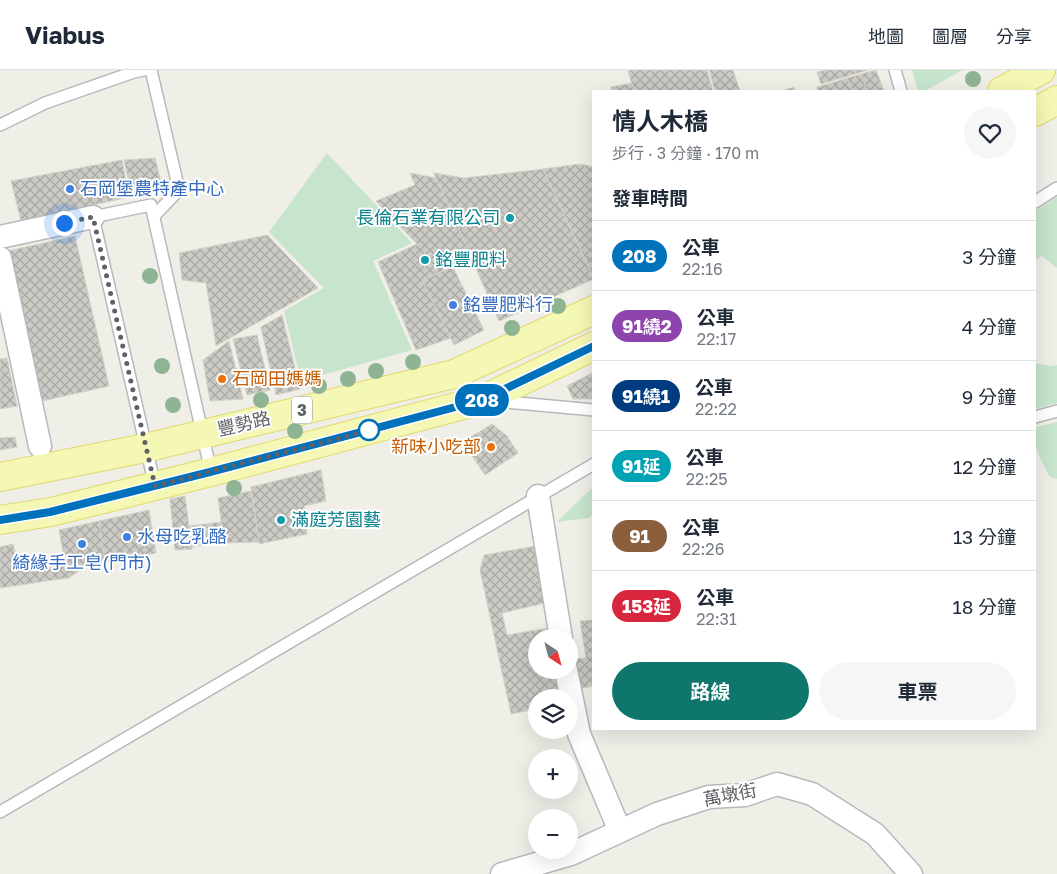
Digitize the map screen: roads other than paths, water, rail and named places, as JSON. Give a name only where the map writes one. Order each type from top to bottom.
[{"type":"main road","points":[[1004,90],[1041,70]]},
{"type":"main road","points":[[1036,111],[1057,100]]},
{"type":"main road","name":"豐勢路","points":[[0,477],[146,448],[454,374],[592,311]]},
{"type":"main road","name":"3","points":[[0,520],[50,512],[155,486],[482,400],[592,347]]},
{"type":"street","points":[[0,237],[93,217]]},
{"type":"street","points":[[0,258],[40,446]]},
{"type":"street","points":[[538,496],[560,629]]},
{"type":"street","points":[[568,679],[579,734],[620,831]]},
{"type":"street","name":"萬墩街","points":[[502,874],[572,854],[657,814],[709,797],[746,795],[777,784],[812,794],[875,834],[910,874]]},
{"type":"lane","points":[[0,125],[45,103],[144,70]]},
{"type":"lane","points":[[151,70],[179,190],[154,216]]},
{"type":"lane","points":[[895,70],[901,90]]},
{"type":"lane","points":[[1036,201],[1057,188]]},
{"type":"lane","points":[[155,486],[93,217],[151,205],[210,472]]},
{"type":"lane","points":[[482,400],[592,410]]},
{"type":"lane","points":[[1036,417],[1057,411]]},
{"type":"lane","points":[[0,812],[592,465]]},
{"type":"place","name":"石岡堡農特產中心","points":[[70,189]]},
{"type":"place","name":"長倫石業有限公司","points":[[510,218]]},
{"type":"place","name":"銘豐肥料","points":[[425,260]]},
{"type":"place","name":"銘豐肥料行","points":[[453,305]]},
{"type":"place","name":"石岡田媽媽","points":[[222,379]]},
{"type":"place","name":"新味小吃部","points":[[491,447]]},
{"type":"place","name":"滿庭芳園藝","points":[[281,520]]},
{"type":"place","name":"水母吃乳酪","points":[[127,537]]},
{"type":"place","name":"綺緣手工皂(門市)","points":[[82,544]]}]
